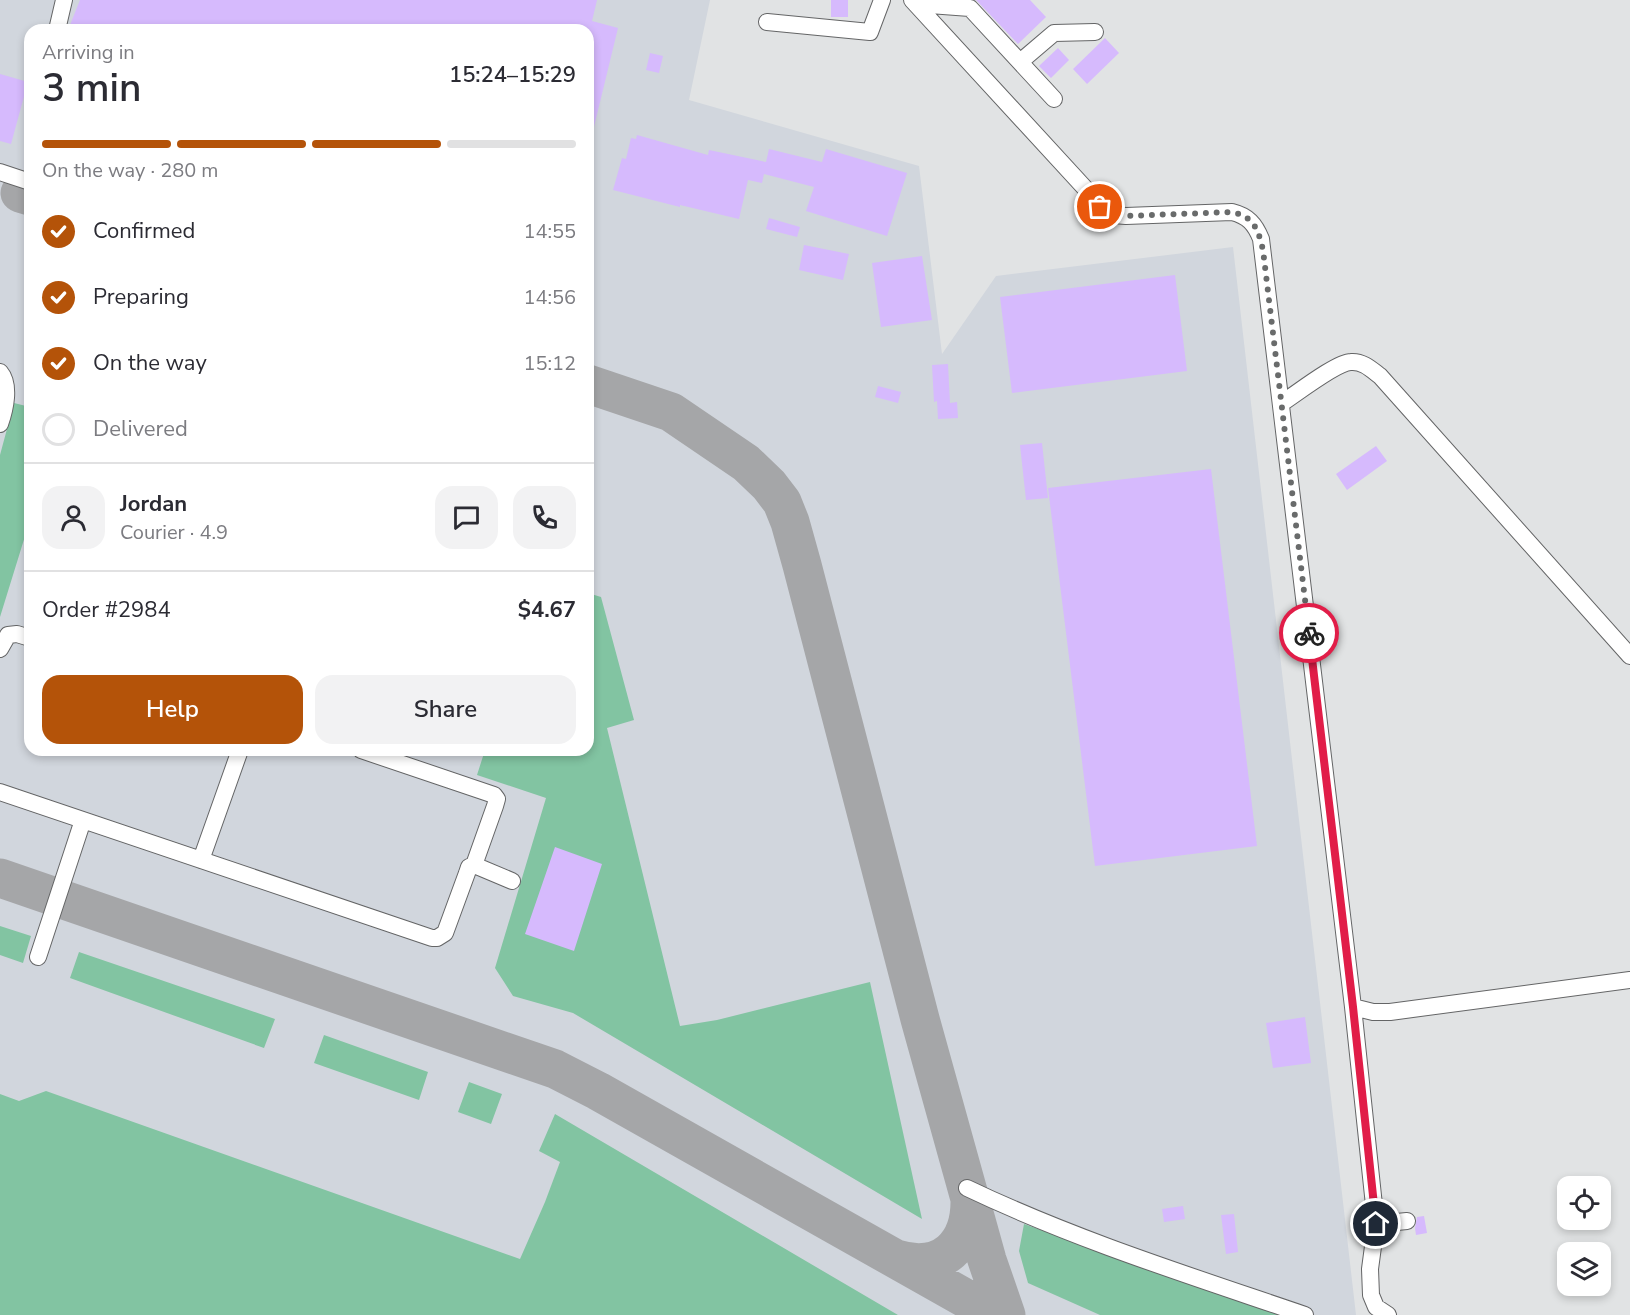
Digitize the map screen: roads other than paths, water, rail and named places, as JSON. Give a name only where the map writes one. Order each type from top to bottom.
[{"type":"lane","points":[[58,24],[64,0]]},
{"type":"lane","points":[[767,22],[870,32],[882,0]]},
{"type":"lane","points":[[914,2],[969,8],[1054,99]]},
{"type":"lane","points":[[914,2],[1092,198],[1109,213],[1126,216],[1232,212],[1242,214],[1257,228],[1263,250],[1282,403],[1353,1007],[1376,1224],[1370,1269],[1371,1295],[1376,1307],[1388,1315]]},
{"type":"lane","points":[[1020,62],[1054,33],[1095,32]]},
{"type":"lane","points":[[0,172],[24,180]]},
{"type":"lane","points":[[1282,403],[1342,363],[1356,362],[1372,369],[1630,656]]},
{"type":"lane","points":[[0,372],[4,379],[5,396],[5,410],[0,424]]},
{"type":"lane","points":[[0,649],[8,635],[24,636]]},
{"type":"lane","points":[[201,860],[238,756]]},
{"type":"lane","points":[[0,792],[424,936],[438,938],[445,933],[467,873],[470,867],[474,866],[496,799],[494,795],[379,756]]},
{"type":"lane","points":[[38,957],[83,820]]},
{"type":"lane","points":[[474,866],[512,881]]},
{"type":"lane","points":[[1353,1007],[1373,1012],[1390,1012],[1630,980]]},
{"type":"lane","points":[[967,1188],[1026,1216],[1110,1248],[1305,1315]]},
{"type":"lane","points":[[1376,1224],[1407,1221]]}]
